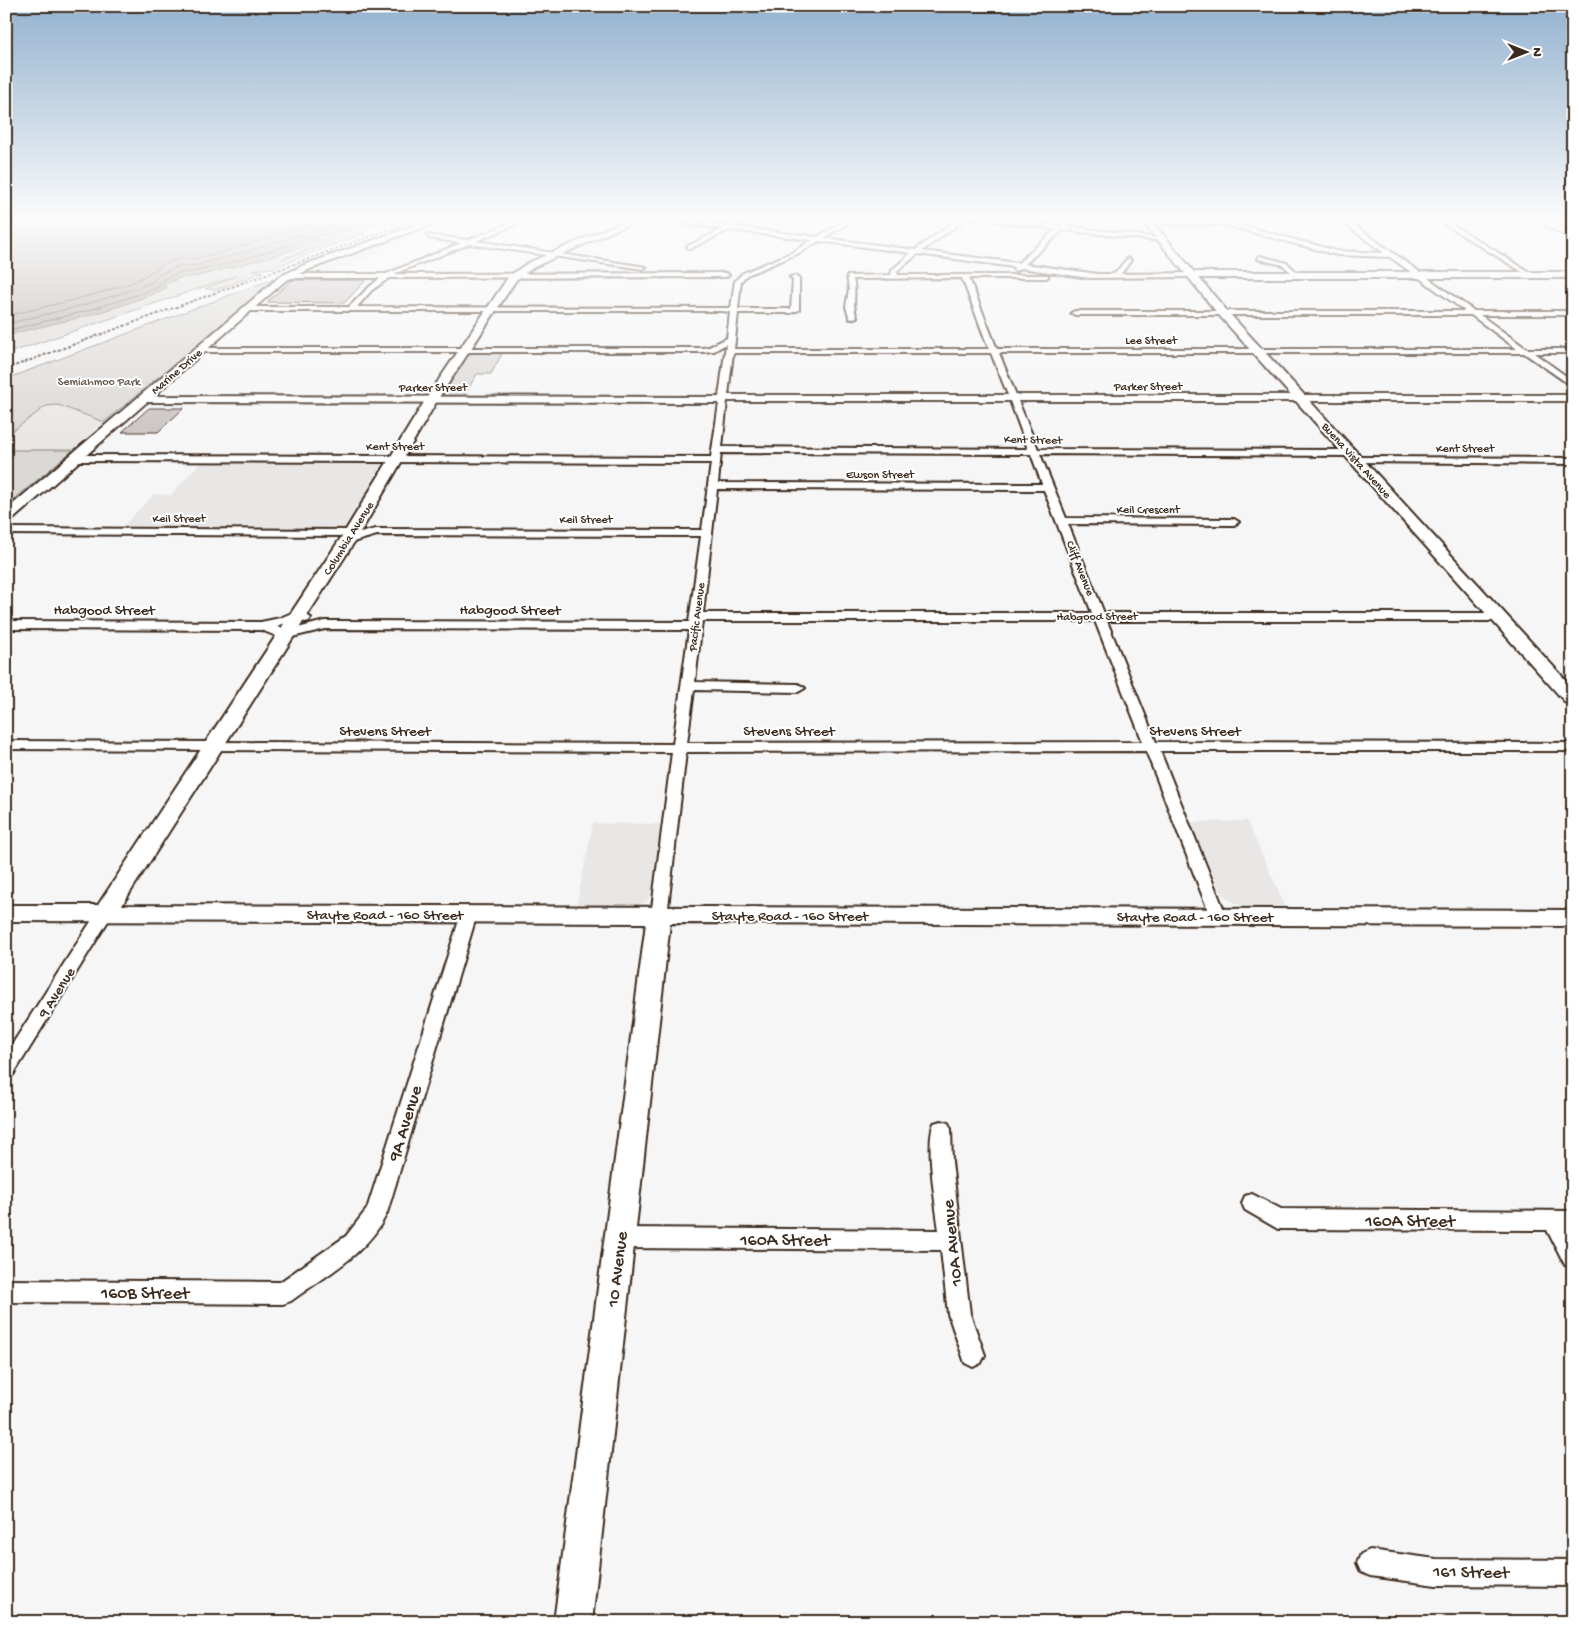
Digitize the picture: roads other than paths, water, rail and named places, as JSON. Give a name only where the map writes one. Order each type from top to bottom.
[{"type":"street","name":"Marine Drive","points":[[6,518],[265,294]]},
{"type":"street","points":[[351,309],[366,294]]},
{"type":"street","name":"Columbia Avenue","points":[[105,913],[300,614],[398,459],[432,399],[501,294]]},
{"type":"street","name":"Pacific Avenue","points":[[659,916],[722,399],[737,294]]},
{"type":"street","points":[[248,309],[721,309],[735,315],[757,319],[767,316],[762,312],[796,310],[796,294]]},
{"type":"street","points":[[851,294],[850,312],[853,317]]},
{"type":"street","name":"Cliff Avenue","points":[[972,294],[1218,915]]},
{"type":"street","name":"Buena Vista Avenue","points":[[1208,294],[1223,313],[1573,699]]},
{"type":"street","points":[[1444,294],[1573,385]]},
{"type":"street","points":[[1075,313],[1573,313]]},
{"type":"street","points":[[200,350],[702,350],[711,349],[731,339]]},
{"type":"street","name":"Lee Street","points":[[729,351],[1573,352]]},
{"type":"street","name":"Parker Street","points":[[144,399],[1573,398]]},
{"type":"street","name":"Kent Street","points":[[76,458],[398,459],[1035,451],[1573,461]]},
{"type":"street","name":"Ewson Street","points":[[712,486],[1048,487]]},
{"type":"street","name":"Keil Crescent","points":[[1063,521],[1234,522]]},
{"type":"street","name":"Keil Street","points":[[352,532],[362,528],[376,532]]},
{"type":"street","name":"Keil Street","points":[[6,531],[706,533]]},
{"type":"street","name":"Habgood Street","points":[[261,626],[300,614],[312,622],[325,626]]},
{"type":"street","name":"Habgood Street","points":[[6,625],[261,626],[273,629],[284,636],[325,626],[1100,616],[1498,617]]},
{"type":"street","points":[[688,686],[798,688]]},
{"type":"street","name":"Stevens Street","points":[[6,745],[1573,747]]},
{"type":"street","name":"Stayte Road - 160 Street","points":[[6,913],[659,916],[1218,915],[1573,918]]},
{"type":"street","name":"9 Avenue","points":[[6,1070],[105,913]]},
{"type":"street","name":"9A Avenue","points":[[283,1293],[354,1243],[376,1213],[468,914]]},
{"type":"street","name":"10 Avenue","points":[[573,1622],[659,916]]},
{"type":"street","name":"10A Avenue","points":[[941,1129],[942,1162],[959,1314],[972,1355]]},
{"type":"street","name":"160A Street","points":[[1252,1203],[1278,1219],[1563,1221]]},
{"type":"street","points":[[1563,1221],[1573,1258]]},
{"type":"street","name":"160A Street","points":[[619,1238],[950,1240]]},
{"type":"street","name":"160B Street","points":[[6,1291],[283,1293]]},
{"type":"street","name":"161 Street","points":[[1370,1563],[1436,1572],[1573,1573]]},
{"type":"water","points":[[6,294],[152,294],[86,316],[6,336]]},
{"type":"railway","points":[[6,369],[212,294]]},
{"type":"park label","name":"Semiahmoo Park","points":[[99,381]]}]
